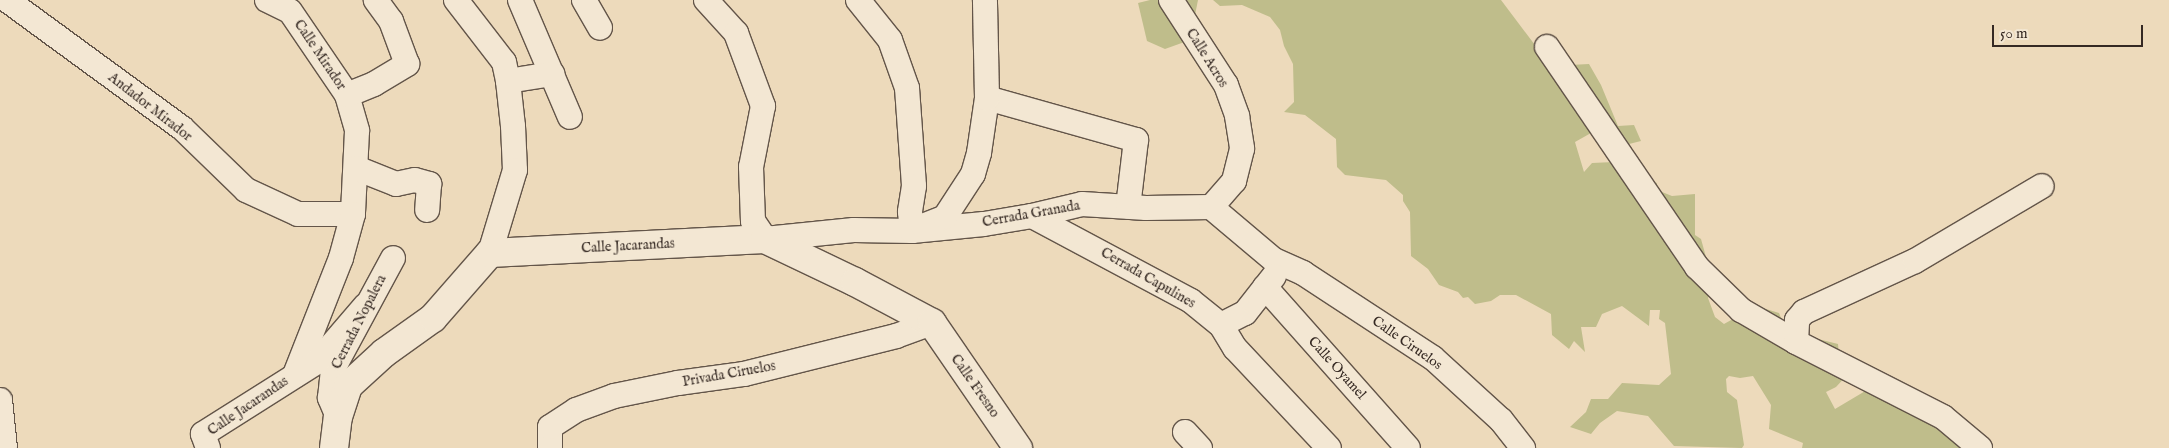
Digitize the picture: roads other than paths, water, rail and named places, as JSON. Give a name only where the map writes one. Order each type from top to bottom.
[{"type":"street","name":"Andador Mirador","points":[[7,0],[182,128],[246,190],[298,214],[353,214]]},
{"type":"street","name":"Calle Mirador","points":[[267,0],[296,6],[346,95],[357,131],[353,214]]},
{"type":"street","points":[[346,95],[374,84],[407,64],[391,21],[376,0]]},
{"type":"street","points":[[334,448],[338,417],[348,386],[384,353],[433,318],[490,253],[515,170],[514,126],[504,62],[456,0]]},
{"type":"street","points":[[520,0],[570,117]]},
{"type":"street","points":[[584,0],[600,28]]},
{"type":"street","points":[[706,0],[736,33],[763,106],[751,167],[753,221],[765,239]]},
{"type":"street","points":[[858,0],[890,40],[907,88],[914,186],[910,212],[912,230],[945,217],[972,174],[979,153],[987,98],[985,0]]},
{"type":"street","name":"Calle Acros","points":[[1172,0],[1226,85],[1237,116],[1242,149],[1234,181],[1211,208]]},
{"type":"street","points":[[1548,47],[1697,267],[1741,310],[1796,342],[1943,417],[1980,448]]},
{"type":"street","points":[[508,81],[552,74]]},
{"type":"street","points":[[987,98],[1136,140],[1128,207]]},
{"type":"street","points":[[356,168],[396,184],[415,180],[429,184],[427,210]]},
{"type":"street","points":[[1796,342],[1797,320],[1804,312],[1915,261],[2042,186]]},
{"type":"street","name":"Cerrada Granada","points":[[912,230],[984,224],[1032,216],[1082,204],[1128,207],[1211,208]]},
{"type":"street","points":[[1211,208],[1274,260],[1276,274],[1245,313],[1221,325]]},
{"type":"street","points":[[295,374],[341,258],[353,214]]},
{"type":"street","name":"Cerrada Capulines","points":[[1032,216],[1191,300],[1221,325],[1235,348],[1329,448]]},
{"type":"street","name":"Calle Jacarandas","points":[[490,253],[765,239],[854,230],[912,230]]},
{"type":"street","name":"Calle Jacarandas","points":[[765,239],[856,282],[932,323]]},
{"type":"street","name":"Cerrada Nopalera","points":[[338,417],[330,398],[333,369],[393,258]]},
{"type":"street","name":"Calle Ciruelos","points":[[1274,260],[1302,273],[1433,358],[1501,420],[1523,448]]},
{"type":"street","name":"Calle Oyamel","points":[[1265,287],[1408,448]]},
{"type":"street","name":"Calle Jacarandas","points":[[208,448],[203,434],[295,374],[317,362],[366,305]]},
{"type":"street","name":"Privada Ciruelos","points":[[550,448],[550,427],[576,410],[614,396],[678,383],[744,374],[896,336],[932,323]]},
{"type":"street","name":"Calle Fresno","points":[[932,323],[1018,448]]},
{"type":"street","points":[[0,400],[5,448]]}]
